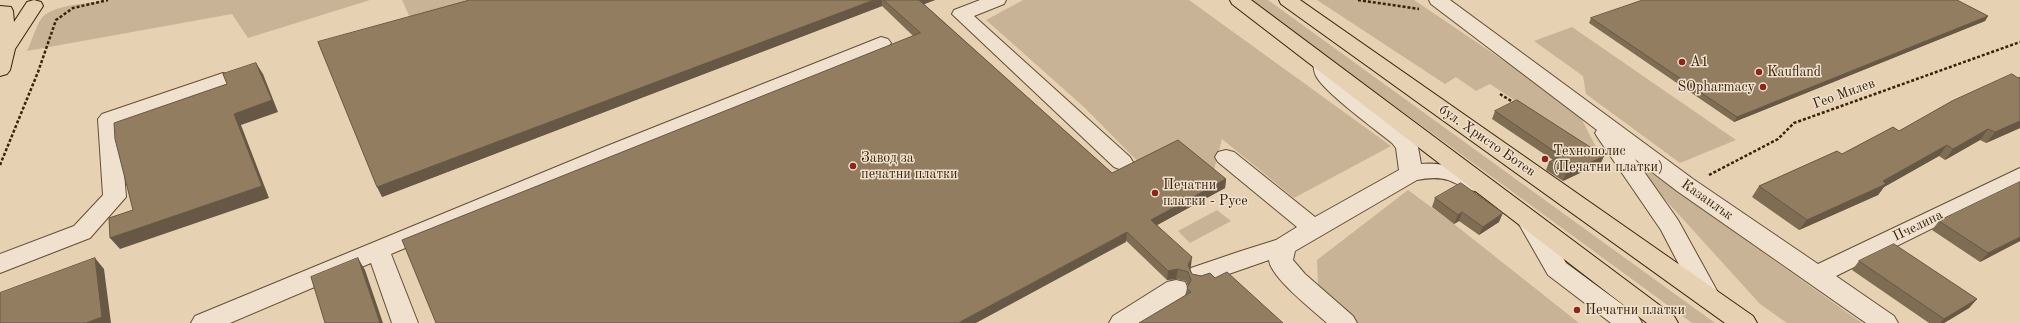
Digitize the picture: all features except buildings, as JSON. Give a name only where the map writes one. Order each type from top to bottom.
[{"type":"main road","points":[[1239,0],[1665,323]]},
{"type":"main road","name":"бул. Христо Ботев","points":[[1288,0],[1744,323]]},
{"type":"main road","points":[[0,70],[5,49],[2,10],[40,3]]},
{"type":"main road","points":[[5,49],[40,3]]},
{"type":"street","points":[[997,0],[961,14],[1122,162]]},
{"type":"street","name":"Казанлък","points":[[1438,0],[1685,185],[1885,323]]},
{"type":"street","points":[[204,323],[615,151],[881,43]]},
{"type":"street","points":[[1323,64],[1325,75],[1338,88],[1400,138],[1406,147],[1411,173]]},
{"type":"street","points":[[0,264],[82,232],[115,197],[109,119],[223,79]]},
{"type":"street","points":[[1596,117],[1670,226],[1709,298]]},
{"type":"street","points":[[1226,157],[1314,228]]},
{"type":"street","points":[[1200,275],[1250,257],[1284,247],[1314,228],[1411,173],[1427,169],[1438,169],[1485,186]]},
{"type":"street","name":"Пчелина","points":[[1817,275],[2020,176]]},
{"type":"street","points":[[1528,219],[1557,270],[1629,323]]},
{"type":"street","points":[[1284,247],[1281,262],[1296,281],[1344,323]]},
{"type":"street","points":[[378,251],[405,323]]},
{"type":"street","points":[[1122,323],[1176,289]]},
{"type":"path","points":[[0,165],[38,72],[56,20],[73,8],[108,0]]},
{"type":"path","name":"Гео Милев","points":[[1685,185],[1735,163],[1778,139],[1794,122],[2020,42]]},
{"type":"path","points":[[1500,94],[1501,93],[1522,107]]},
{"type":"path","points":[[1509,106],[1515,103]]},
{"type":"shaded area","points":[[110,0],[370,0],[248,38],[232,14],[27,51],[35,30],[41,19],[46,14],[63,7]]},
{"type":"shaded area","points":[[402,0],[472,0],[411,20]]},
{"type":"shaded area","points":[[1023,0],[1189,0],[1391,146],[1294,198],[1222,139],[1213,174],[1153,177],[1084,107],[986,20]]},
{"type":"shaded area","points":[[1250,0],[1268,0],[1715,323],[1692,323]]},
{"type":"shaded area","points":[[1317,0],[1414,0],[1577,110],[1601,157],[1490,84],[1476,91],[1456,77],[1445,84]]},
{"type":"shaded area","points":[[1572,27],[1736,140],[1680,163],[1586,94],[1583,76],[1534,41]]},
{"type":"shaded area","points":[[1647,170],[1862,323],[1787,323],[1760,304],[1641,173]]},
{"type":"shaded area","points":[[1408,190],[1454,224],[1579,323],[1358,323],[1304,279],[1318,285],[1317,260]]},
{"type":"shaded area","points":[[1217,210],[1231,221],[1190,243],[1178,231]]},
{"type":"place","name":"A1","points":[[1682,62]]},
{"type":"place","name":"Kaufland","points":[[1759,72]]},
{"type":"place","name":"SOpharmacy","points":[[1763,87]]},
{"type":"place","name":"Технополис (Печатни платки)","points":[[1545,159]]},
{"type":"place","name":"Завод за печатни платки","points":[[853,166]]},
{"type":"place","name":"Печатни платки - Русе","points":[[1155,193]]},
{"type":"place","name":"Печатни платки","points":[[1577,310]]}]
